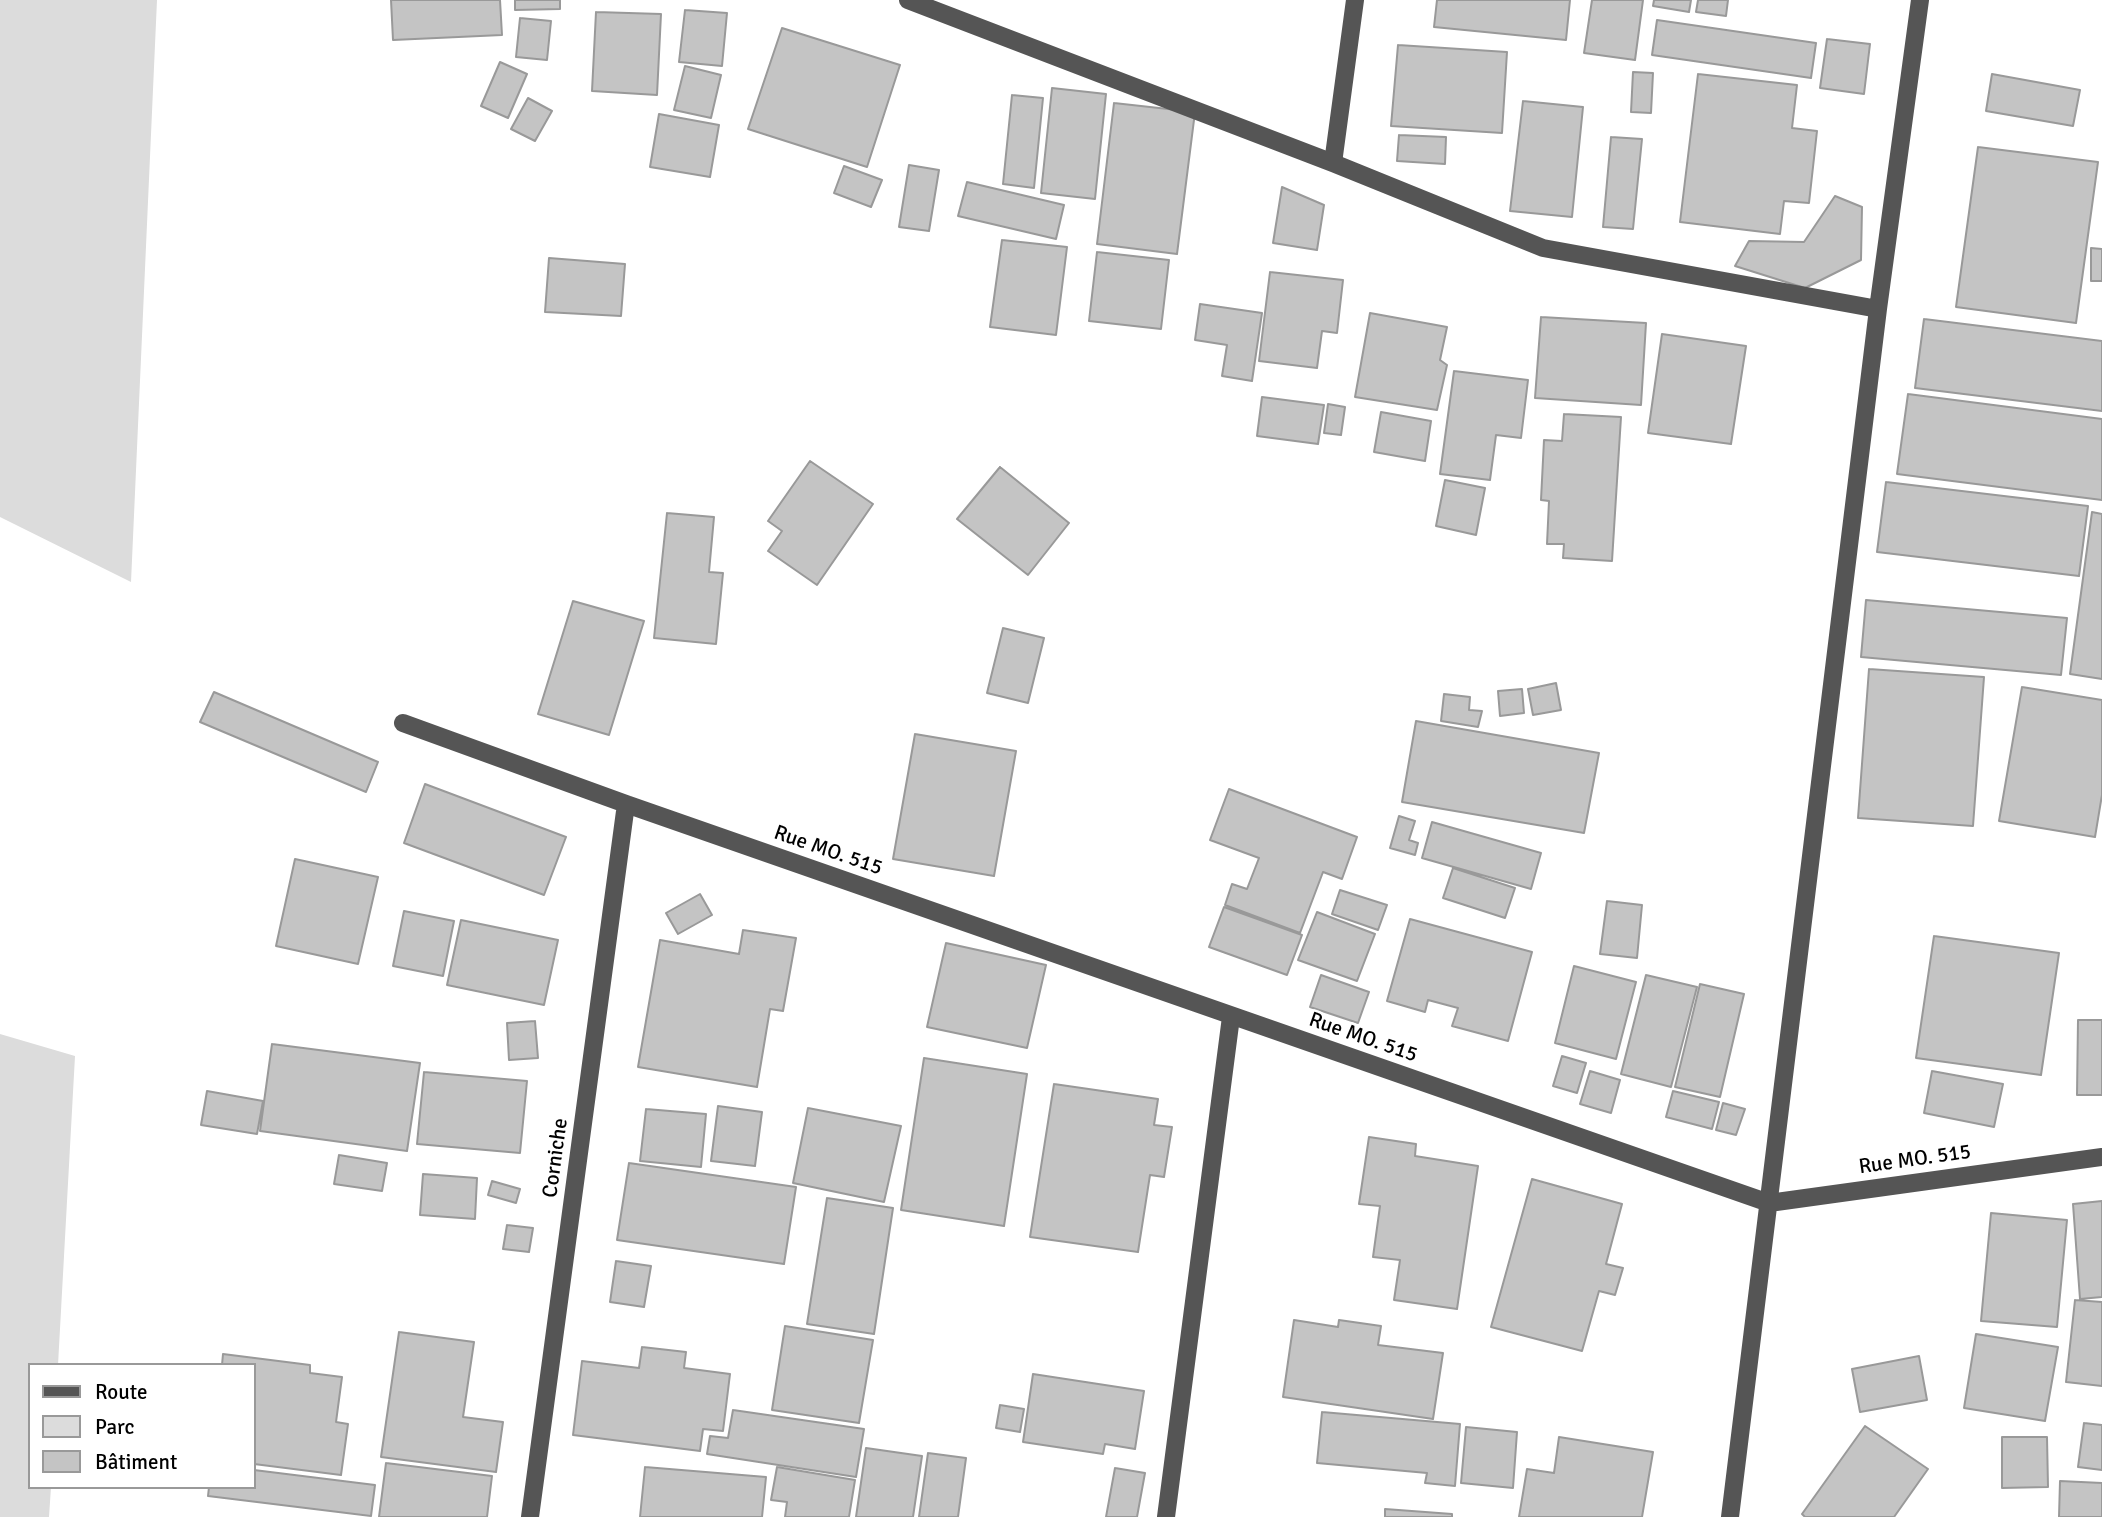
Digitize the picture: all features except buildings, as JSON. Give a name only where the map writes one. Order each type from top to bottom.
[{"type":"street","points":[[908,0],[1333,163],[1543,248],[1878,309]]},
{"type":"street","points":[[1333,163],[1355,0]]},
{"type":"street","points":[[1730,1517],[1878,309],[1920,0]]},
{"type":"street","name":"Rue MO. 515","points":[[402,723],[1231,1017],[1769,1203],[2102,1157]]},
{"type":"street","name":"Corniche","points":[[530,1517],[626,804]]},
{"type":"street","points":[[1166,1517],[1231,1017]]},
{"type":"green space","points":[[0,0],[157,0],[131,582],[0,517]]},
{"type":"green space","points":[[0,1034],[75,1056],[58,1363],[28,1363],[28,1489],[51,1489],[49,1517],[0,1517]]}]
